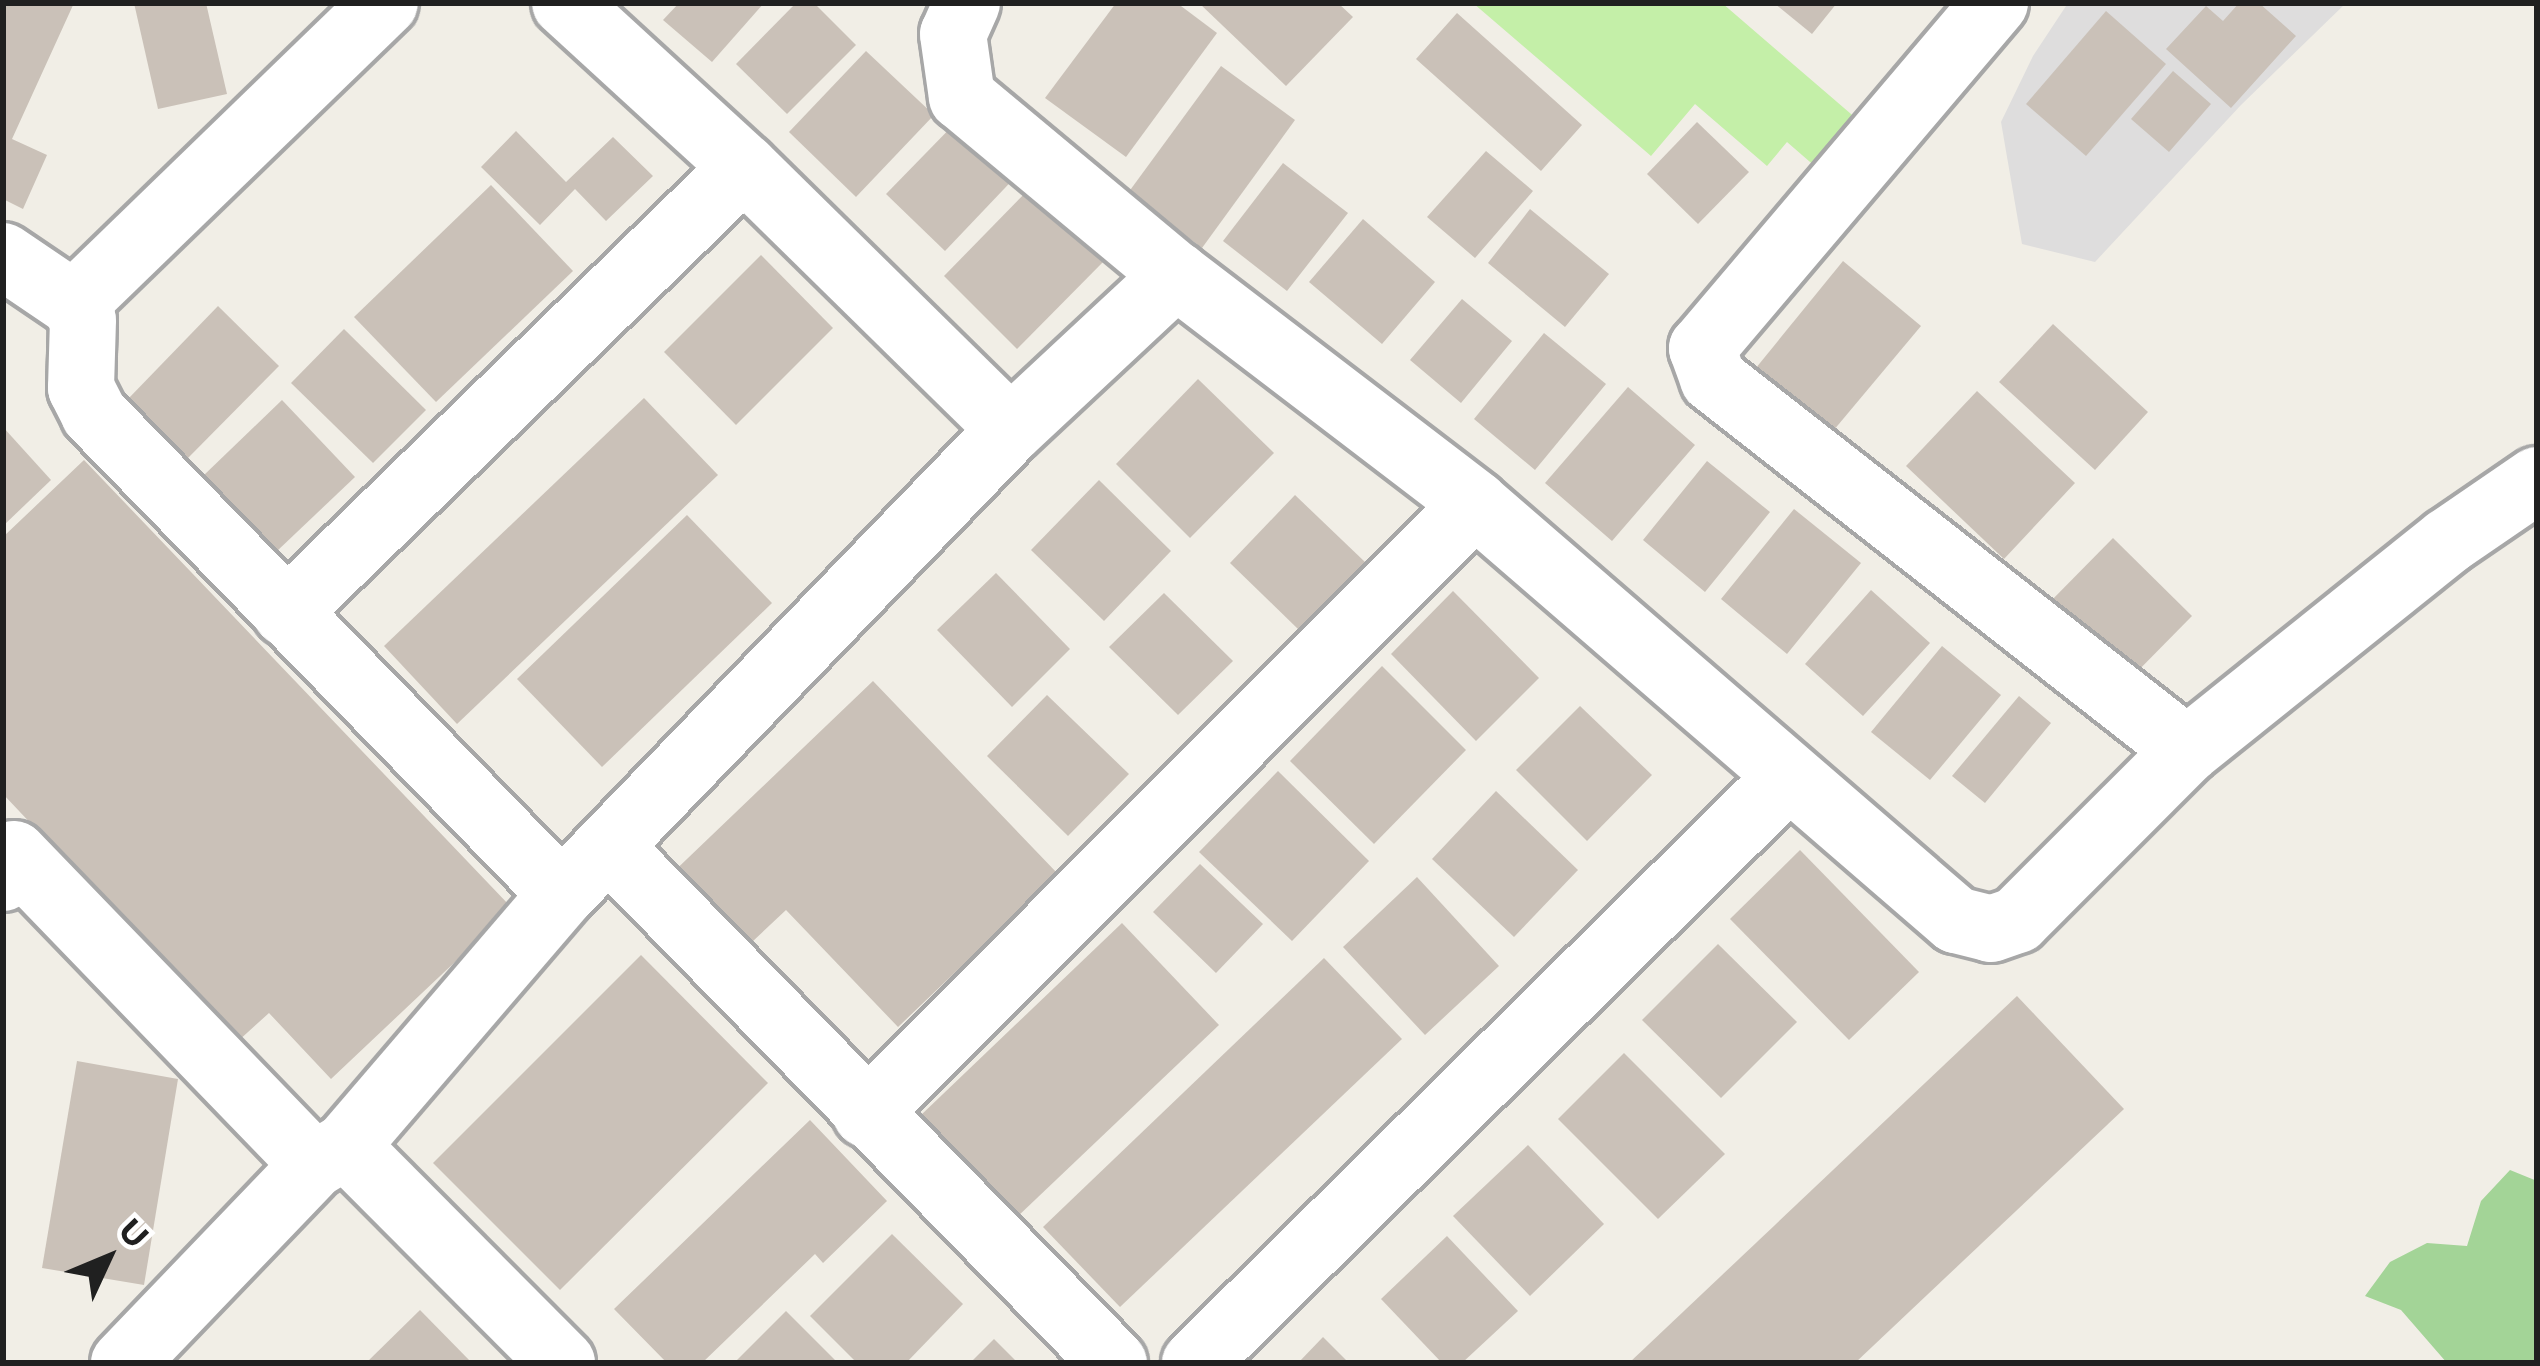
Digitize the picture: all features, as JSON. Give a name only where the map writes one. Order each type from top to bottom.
[{"type":"street","points":[[74,304],[385,3]]},
{"type":"street","points":[[565,3],[745,166],[1011,429]]},
{"type":"street","points":[[967,3],[953,34],[962,97],[1176,275],[1475,504],[1956,920],[1991,929],[2017,920],[2187,750],[2448,541],[2537,481]]},
{"type":"street","points":[[1994,3],[1702,348],[1713,379],[2187,750]]},
{"type":"street","points":[[286,613],[745,166]]},
{"type":"street","points":[[3,256],[74,304],[83,320],[81,388],[94,414],[562,895]]},
{"type":"street","points":[[124,1363],[330,1155],[562,895],[1011,429],[1176,275]]},
{"type":"street","points":[[866,1114],[1475,504]]},
{"type":"street","points":[[1195,1363],[1787,778]]},
{"type":"street","points":[[611,849],[1114,1363]]},
{"type":"street","points":[[7,858],[562,1363]]},
{"type":"shaded area","points":[[2068,3],[2346,3],[2241,105],[2095,262],[2022,244],[2001,122],[2033,56]]},
{"type":"green space","points":[[1473,3],[1722,3],[1858,120],[1817,168],[1787,142],[1767,166],[1695,104],[1651,156]]},
{"type":"green space","points":[[2510,1170],[2537,1181],[2537,1363],[2447,1363],[2401,1310],[2365,1296],[2390,1262],[2427,1243],[2467,1246],[2481,1201]]},
{"type":"building","points":[[3,3],[74,3],[12,139],[47,155],[23,209],[3,199]]},
{"type":"building","points":[[134,3],[206,3],[227,94],[158,109]]},
{"type":"building","points":[[679,3],[764,3],[712,62],[663,20]]},
{"type":"building","points":[[796,3],[814,3],[856,45],[787,114],[736,64]]},
{"type":"building","points":[[1116,3],[1177,3],[1217,33],[1126,157],[1045,98]]},
{"type":"building","points":[[1199,3],[1338,3],[1353,17],[1286,86]]},
{"type":"building","points":[[1774,3],[1837,3],[1812,34]]},
{"type":"building","points":[[2239,3],[2259,3],[2296,36],[2231,108],[2166,49],[2206,6],[2223,21]]},
{"type":"building","points":[[2106,11],[2166,64],[2086,156],[2026,104]]},
{"type":"building","points":[[1457,13],[1582,125],[1541,171],[1416,59]]},
{"type":"building","points":[[866,51],[934,115],[856,197],[789,132]]},
{"type":"building","points":[[1221,66],[1295,120],[1202,248],[1128,193]]},
{"type":"building","points":[[2173,71],[2211,104],[2169,152],[2131,119]]},
{"type":"building","points":[[963,115],[1021,171],[945,251],[886,194]]},
{"type":"building","points":[[1697,122],[1749,172],[1698,224],[1647,174]]},
{"type":"building","points":[[516,131],[566,182],[613,137],[653,176],[606,221],[575,189],[540,225],[481,167]]},
{"type":"building","points":[[1486,151],[1533,191],[1475,258],[1427,217]]},
{"type":"building","points":[[1283,163],[1348,213],[1287,291],[1223,241]]},
{"type":"building","points":[[491,185],[573,271],[436,402],[354,317]]},
{"type":"building","points":[[1031,187],[1106,259],[1017,349],[944,276]]},
{"type":"building","points":[[1530,209],[1609,274],[1565,327],[1488,263]]},
{"type":"building","points":[[1363,219],[1435,282],[1382,344],[1309,282]]},
{"type":"building","points":[[761,255],[833,328],[736,425],[664,352]]},
{"type":"building","points":[[1843,261],[1921,326],[1828,437],[1751,374]]},
{"type":"building","points":[[1462,299],[1512,341],[1461,403],[1410,360]]},
{"type":"building","points":[[218,306],[279,366],[188,458],[128,399]]},
{"type":"building","points":[[2053,324],[2148,412],[2095,470],[1999,382]]},
{"type":"building","points":[[344,329],[426,410],[373,463],[291,383]]},
{"type":"building","points":[[1544,333],[1606,384],[1535,470],[1474,419]]},
{"type":"building","points":[[1198,379],[1274,453],[1190,538],[1116,464]]},
{"type":"building","points":[[1628,387],[1695,445],[1612,541],[1545,483]]},
{"type":"building","points":[[1977,391],[2075,483],[2004,559],[1906,466]]},
{"type":"building","points":[[644,398],[718,475],[457,724],[384,646]]},
{"type":"building","points":[[282,400],[355,477],[276,552],[203,476]]},
{"type":"building","points":[[3,427],[51,480],[3,526]]},
{"type":"building","points":[[84,460],[512,908],[331,1079],[269,1013],[237,1042],[3,794],[3,537]]},
{"type":"building","points":[[1707,461],[1770,512],[1705,592],[1643,540]]},
{"type":"building","points":[[1099,480],[1171,551],[1104,621],[1031,550]]},
{"type":"building","points":[[1295,495],[1365,562],[1299,630],[1230,563]]},
{"type":"building","points":[[1794,509],[1861,563],[1787,654],[1721,599]]},
{"type":"building","points":[[687,515],[772,603],[602,767],[517,679]]},
{"type":"building","points":[[2113,538],[2192,616],[2124,685],[2045,607]]},
{"type":"building","points":[[996,573],[1070,649],[1012,707],[937,630]]},
{"type":"building","points":[[1871,590],[1930,643],[1863,716],[1805,664]]},
{"type":"building","points":[[1453,591],[1539,678],[1476,741],[1391,654]]},
{"type":"building","points":[[1164,593],[1233,661],[1178,715],[1109,647]]},
{"type":"building","points":[[1942,646],[2001,695],[1930,780],[1871,732]]},
{"type":"building","points":[[1382,666],[1466,750],[1374,844],[1290,761]]},
{"type":"building","points":[[873,681],[1058,874],[898,1027],[786,910],[736,957],[664,881]]},
{"type":"building","points":[[1047,695],[1129,774],[1068,836],[987,756]]},
{"type":"building","points":[[2019,696],[2051,723],[1985,803],[1952,776]]},
{"type":"building","points":[[1580,706],[1652,775],[1587,841],[1516,770]]},
{"type":"building","points":[[1278,771],[1369,861],[1292,941],[1199,852]]},
{"type":"building","points":[[1496,791],[1578,870],[1514,937],[1432,859]]},
{"type":"building","points":[[1800,850],[1919,972],[1849,1040],[1730,919]]},
{"type":"building","points":[[1200,864],[1263,924],[1216,973],[1153,912]]},
{"type":"building","points":[[1417,877],[1499,966],[1425,1035],[1343,947]]},
{"type":"building","points":[[1122,923],[1219,1025],[1016,1218],[920,1116]]},
{"type":"building","points":[[1718,944],[1797,1022],[1721,1098],[1642,1020]]},
{"type":"building","points":[[641,955],[768,1083],[560,1290],[433,1163]]},
{"type":"building","points":[[1324,958],[1402,1039],[1120,1307],[1043,1227]]},
{"type":"building","points":[[2017,996],[2124,1109],[1855,1363],[1629,1363]]},
{"type":"building","points":[[1624,1053],[1725,1154],[1658,1219],[1558,1119]]},
{"type":"building","points":[[77,1061],[178,1079],[144,1285],[42,1268]]},
{"type":"building","points":[[810,1120],[887,1201],[823,1263],[815,1254],[702,1363],[667,1363],[614,1309]]},
{"type":"building","points":[[1528,1145],[1604,1224],[1530,1296],[1453,1216]]},
{"type":"building","points":[[892,1234],[963,1304],[906,1363],[857,1363],[810,1316]]},
{"type":"building","points":[[1447,1236],[1518,1311],[1462,1363],[1442,1363],[1381,1299]]},
{"type":"building","points":[[420,1310],[472,1363],[366,1363]]},
{"type":"building","points":[[786,1311],[838,1363],[734,1363]]},
{"type":"building","points":[[1323,1337],[1349,1363],[1298,1363]]},
{"type":"building","points":[[994,1339],[1018,1363],[970,1363]]}]
